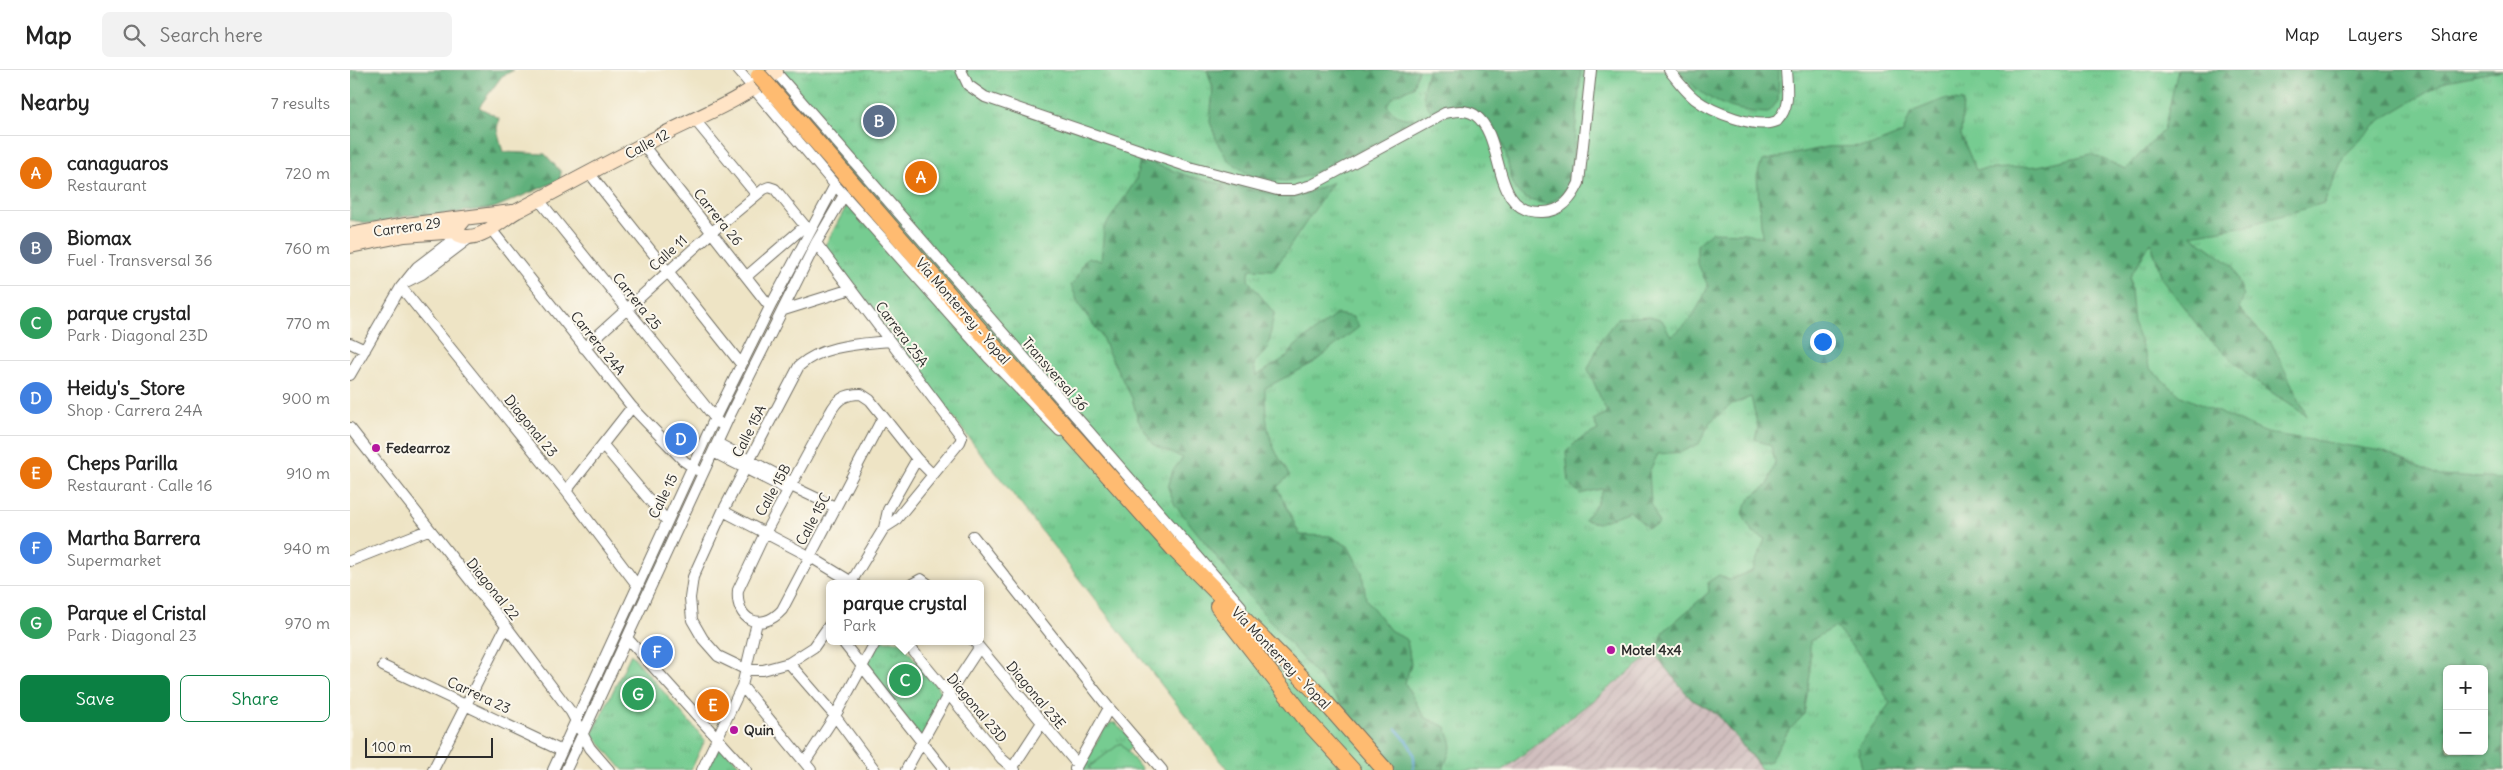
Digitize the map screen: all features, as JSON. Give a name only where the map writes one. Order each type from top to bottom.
[{"type":"highway","name":"Vía Monterrey - Yopal","points":[[767,76],[996,349],[1174,549],[1309,723],[1352,770]]},
{"type":"highway","name":"Vía Monterrey - Yopal","points":[[1174,549],[1318,694],[1385,770]]},
{"type":"main road","name":"Calle 12","points":[[515,212],[695,120],[767,76]]},
{"type":"main road","name":"Carrera 29","points":[[350,246],[406,235],[490,228],[515,212]]},
{"type":"main road","name":"Carrera 29","points":[[350,235],[406,225],[463,231],[515,212]]},
{"type":"street","name":"Transversal 36","points":[[738,70],[767,76],[989,319],[1318,694]]},
{"type":"street","points":[[961,70],[968,86],[985,97],[1189,167],[1277,190],[1294,190],[1312,185],[1445,113],[1460,110],[1475,115],[1486,128],[1507,191],[1519,205],[1534,213],[1550,212],[1562,207],[1572,199],[1579,183],[1591,70]]},
{"type":"street","points":[[1669,70],[1684,89],[1697,100],[1731,116],[1761,125],[1776,121],[1786,108],[1788,98],[1786,70]]},
{"type":"street","name":"Transversal 36","points":[[767,76],[835,185],[1025,398],[1124,492]]},
{"type":"street","points":[[695,120],[756,194]]},
{"type":"street","name":"Carrera 26","points":[[643,145],[770,307]]},
{"type":"street","points":[[590,174],[741,364]]},
{"type":"street","name":"Calle 15","points":[[553,770],[575,718],[714,420],[807,229],[835,185]]},
{"type":"street","name":"Calle 11","points":[[584,348],[712,232],[756,194],[769,187],[775,190],[807,229]]},
{"type":"street","name":"Calle 15","points":[[566,770],[724,428],[816,243],[844,195]]},
{"type":"street","name":"Carrera 25","points":[[539,200],[714,420],[724,428]]},
{"type":"street","name":"Carrera 24A","points":[[490,228],[632,407],[692,468]]},
{"type":"street","points":[[747,276],[807,229]]},
{"type":"street","points":[[350,375],[404,284],[417,267],[463,231]]},
{"type":"street","name":"Carrera 25A","points":[[816,243],[959,431],[962,437],[960,442],[932,474]]},
{"type":"street","name":"Diagonal 23","points":[[404,284],[566,491],[637,586]]},
{"type":"street","points":[[784,310],[851,289]]},
{"type":"street","points":[[763,321],[774,329]]},
{"type":"street","name":"Calle 15A","points":[[746,670],[718,656],[703,639],[692,620],[690,598],[693,577],[723,511],[793,376],[806,359],[843,347],[890,341]]},
{"type":"street","points":[[350,343],[364,350]]},
{"type":"street","name":"Calle 15B","points":[[757,622],[745,615],[738,599],[738,590],[765,533],[836,402],[851,394],[861,394],[870,400],[883,417]]},
{"type":"street","points":[[566,491],[632,407]]},
{"type":"street","points":[[883,417],[917,459],[932,474],[899,516],[884,528]]},
{"type":"street","name":"Calle 15C","points":[[757,622],[767,621],[782,610],[883,417]]},
{"type":"street","name":"Diagonal 22","points":[[350,428],[428,530],[506,626],[575,718],[590,748],[610,770]]},
{"type":"street","points":[[603,445],[666,521]]},
{"type":"street","points":[[715,447],[748,465],[787,480],[791,486],[835,507]]},
{"type":"street","points":[[853,580],[884,528],[888,510],[917,459]]},
{"type":"street","points":[[692,468],[704,473]]},
{"type":"street","points":[[723,511],[809,556],[849,580]]},
{"type":"street","points":[[350,561],[428,530]]},
{"type":"street","points":[[974,536],[1108,708],[1162,770]]},
{"type":"street","points":[[702,770],[742,686],[757,622]]},
{"type":"street","points":[[433,770],[506,626]]},
{"type":"street","points":[[746,670],[764,670],[789,663],[814,647],[826,630]]},
{"type":"street","points":[[627,638],[746,770]]},
{"type":"street","points":[[845,645],[944,770]]},
{"type":"street","points":[[742,686],[808,766],[874,645]]},
{"type":"street","name":"Diagonal 23D","points":[[907,645],[1012,769]]},
{"type":"street","points":[[906,770],[977,645]]},
{"type":"street","name":"Diagonal 23E","points":[[977,645],[1076,767]]},
{"type":"street","points":[[789,663],[835,716],[875,770]]},
{"type":"street","name":"Carrera 23","points":[[384,666],[562,750]]},
{"type":"street","points":[[1076,767],[1108,708]]},
{"type":"street","points":[[1012,769],[1041,724]]},
{"type":"shaded area","points":[[1654,653],[1691,699],[1716,713],[1762,770],[1503,770]]},
{"type":"green space","points":[[350,70],[514,70],[502,76],[479,107],[499,118],[497,129],[503,152],[545,154],[561,172],[560,180],[494,208],[426,216],[411,215],[373,224],[350,220]]},
{"type":"green space","points":[[754,70],[2503,70],[2503,770],[1762,770],[1716,713],[1691,699],[1654,653],[1503,770],[1228,770],[962,429],[824,247],[856,189]]},
{"type":"green space","points":[[1207,70],[1418,70],[1413,87],[1395,95],[1387,105],[1398,116],[1414,118],[1412,123],[1400,132],[1307,176],[1285,181],[1251,176],[1228,160],[1219,146],[1210,122],[1213,88]]},
{"type":"green space","points":[[1428,70],[1581,70],[1571,176],[1565,193],[1548,204],[1531,200],[1520,194],[1512,182],[1500,138],[1494,127],[1486,119],[1478,112],[1468,108],[1445,108],[1432,112],[1425,101],[1423,91]]},
{"type":"green space","points":[[1679,70],[1779,70],[1778,101],[1768,113],[1730,107],[1708,97],[1697,89]]},
{"type":"green space","points":[[2178,70],[2503,70],[2446,81],[2382,119],[2344,156],[2324,203],[2246,226],[2191,235],[2233,266],[2244,296],[2239,309],[2272,344],[2307,416],[2256,382],[2205,335],[2162,279],[2151,242],[2130,277],[2134,325],[2150,369],[2181,396],[2267,433],[2382,451],[2440,476],[2503,479],[2503,770],[1862,770],[1858,747],[1890,703],[1867,664],[1835,627],[1810,641],[1810,675],[1804,715],[1789,730],[1770,761],[1758,764],[1716,713],[1691,699],[1663,665],[1658,646],[1664,631],[1709,592],[1708,582],[1719,575],[1729,580],[1752,571],[1765,539],[1753,533],[1742,514],[1751,497],[1768,485],[1775,462],[1771,446],[1755,439],[1758,428],[1751,397],[1732,404],[1710,422],[1699,444],[1681,452],[1658,454],[1649,472],[1651,503],[1659,524],[1648,528],[1630,511],[1598,523],[1584,520],[1596,505],[1604,488],[1580,494],[1569,483],[1566,452],[1578,440],[1598,430],[1593,420],[1607,413],[1588,369],[1602,338],[1618,318],[1649,316],[1662,320],[1671,336],[1689,320],[1702,301],[1708,286],[1697,262],[1697,245],[1711,232],[1745,233],[1762,237],[1757,176],[1762,161],[1827,147],[1870,146],[1903,133],[1911,112],[1944,99],[1963,101],[1961,135],[1976,170],[2038,166],[2091,154],[2126,169],[2164,129]]},
{"type":"green space","points":[[1140,159],[1194,178],[1286,197],[1302,195],[1333,182],[1274,270],[1250,269],[1248,280],[1274,313],[1268,349],[1254,363],[1256,376],[1288,356],[1295,346],[1337,314],[1353,317],[1359,327],[1313,363],[1265,388],[1269,434],[1289,476],[1277,487],[1300,535],[1330,536],[1348,546],[1362,572],[1366,599],[1390,630],[1407,640],[1411,664],[1405,683],[1424,717],[1446,727],[1452,745],[1443,770],[1398,770],[1235,580],[1175,505],[1168,488],[1173,470],[1183,458],[1154,445],[1138,420],[1132,398],[1101,335],[1079,305],[1071,285],[1078,277],[1083,263],[1088,257],[1101,261],[1104,228],[1136,180]]},
{"type":"green space","points":[[878,645],[903,645],[945,696],[921,738],[865,665]]},
{"type":"green space","points":[[631,654],[705,740],[691,770],[623,770],[592,734]]},
{"type":"green space","points":[[1110,723],[1116,723],[1136,744],[1127,751],[1121,743],[1089,767],[1091,770],[1082,770],[1102,732]]},
{"type":"green space","points":[[718,740],[743,770],[705,770]]},
{"type":"green space","points":[[1121,743],[1142,770],[1091,770],[1089,767]]},
{"type":"waterway","points":[[1396,729],[1408,742],[1413,752],[1413,770]]},
{"type":"place","name":"Biomax","points":[[879,121]]},
{"type":"place","name":"canaguaros","points":[[921,177]]},
{"type":"place","name":"Heidy's_Store","points":[[681,439]]},
{"type":"place","name":"Fedearroz","points":[[376,448]]},
{"type":"place","name":"Motel 4x4","points":[[1611,650]]},
{"type":"place","name":"Martha Barrera","points":[[657,652]]},
{"type":"place","name":"parque crystal","points":[[905,680]]},
{"type":"place","name":"Parque el Cristal","points":[[638,694]]},
{"type":"place","name":"Cheps Parilla","points":[[713,705]]},
{"type":"place","name":"Quin","points":[[734,730]]}]
